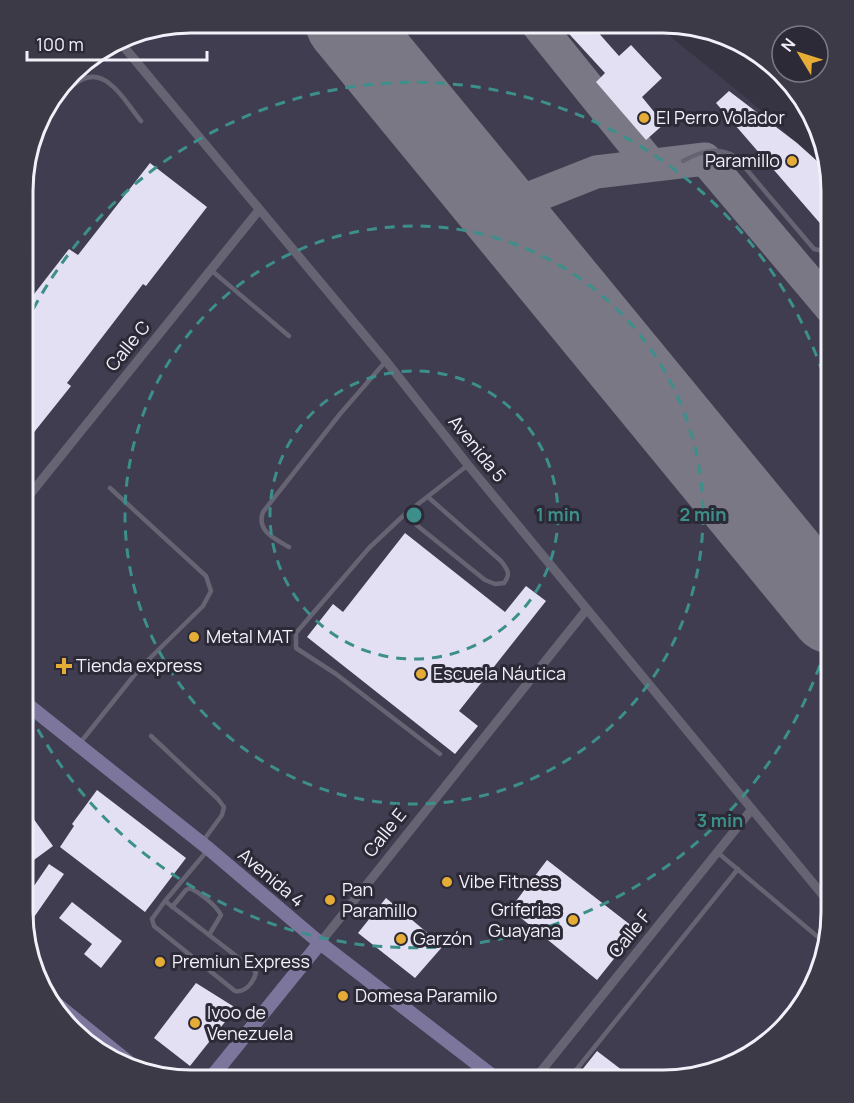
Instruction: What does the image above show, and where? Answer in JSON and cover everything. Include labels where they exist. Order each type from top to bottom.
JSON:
[{"type":"main road","name":"Avenida 4","points":[[33,709],[205,846],[320,943],[485,1070]]},
{"type":"main road","name":"Calle E","points":[[217,1070],[320,943]]},
{"type":"main road","points":[[75,1019],[110,1047]]},
{"type":"street","name":"Avenida 5","points":[[124,48],[386,361],[468,465],[821,893]]},
{"type":"street","name":"Calle C","points":[[33,490],[259,210]]},
{"type":"street","name":"Calle E","points":[[320,943],[587,609]]},
{"type":"street","name":"Calle F","points":[[542,1070],[752,809]]},
{"type":"lane","points":[[79,80],[88,76],[98,76],[111,84],[141,120]]},
{"type":"lane","points":[[683,161],[708,151],[728,152],[736,157],[814,249],[821,251]]},
{"type":"lane","points":[[210,270],[290,336]]},
{"type":"lane","points":[[289,547],[264,531],[260,519],[262,512],[340,414],[386,361]]},
{"type":"lane","points":[[440,754],[336,674],[296,648],[296,633],[369,548],[404,515],[468,465]]},
{"type":"lane","points":[[78,746],[140,668],[202,606],[211,591],[206,576],[110,488]]},
{"type":"lane","points":[[404,515],[485,580],[495,584],[504,584],[509,577],[509,572],[501,561],[428,497]]},
{"type":"lane","points":[[151,736],[224,807],[205,846],[152,919],[153,926],[235,991],[245,990],[256,973],[165,902]]},
{"type":"lane","points":[[717,852],[819,938]]},
{"type":"lane","points":[[576,1070],[738,869]]},
{"type":"lane","points":[[172,907],[186,890],[190,888],[196,891],[220,915],[209,935]]},
{"type":"shaded area","points":[[191,33],[666,33],[750,101],[818,162],[820,170],[821,923],[813,963],[800,991],[775,1024],[742,1049],[704,1065],[674,1070],[180,1070],[140,1062],[103,1043],[79,1024],[54,991],[38,953],[33,912],[33,191],[34,170],[41,140],[60,103],[87,72],[121,49],[150,38]]},
{"type":"building","points":[[568,33],[599,33],[619,56],[631,45],[662,78],[642,97],[664,124],[646,140],[596,82],[605,73]]},
{"type":"building","name":"Paramillo","points":[[729,91],[818,162],[821,224],[716,103]]},
{"type":"building","points":[[150,163],[207,207],[146,286],[143,284],[67,383],[71,386],[33,434],[33,295],[69,249],[78,255]]},
{"type":"building","name":"Escuela Náutica","points":[[405,533],[505,612],[526,586],[546,601],[459,711],[478,726],[455,754],[307,637],[333,604],[343,612]]},
{"type":"building","points":[[97,790],[186,858],[145,912],[60,847],[74,826],[72,824]]},
{"type":"building","points":[[33,818],[53,846],[33,861]]},
{"type":"building","name":"Griferias Guayana","points":[[547,860],[637,930],[597,980],[510,909]]},
{"type":"building","points":[[49,864],[64,874],[33,918],[33,887]]},
{"type":"building","name":"Garzón","points":[[386,898],[443,946],[415,978],[358,933]]},
{"type":"building","points":[[72,902],[122,941],[101,968],[84,954],[92,944],[59,918]]},
{"type":"building","name":"Ivoo de Venezuela","points":[[196,983],[236,1008],[190,1066],[154,1038]]},
{"type":"building","points":[[597,1051],[622,1070],[582,1070]]},
{"type":"taxiway","points":[[544,33],[650,164]]},
{"type":"taxiway","points":[[500,210],[596,172],[705,159],[821,296]]},
{"type":"runway","points":[[354,33],[821,601]]},
{"type":"place","name":"El Perro Volador","points":[[644,118]]},
{"type":"place","name":"Paramillo","points":[[792,161]]},
{"type":"place","name":"Metal MAT","points":[[194,637]]},
{"type":"place","name":"Tienda express","points":[[64,666]]},
{"type":"place","name":"Escuela Náutica","points":[[421,674]]},
{"type":"place","name":"Vibe Fitness","points":[[447,882]]},
{"type":"place","name":"Pan Paramillo","points":[[330,900]]},
{"type":"place","name":"Griferias Guayana","points":[[573,920]]},
{"type":"place","name":"Garzón","points":[[401,939]]},
{"type":"place","name":"Premiun Express","points":[[160,962]]},
{"type":"place","name":"Domesa Paramilo","points":[[343,996]]},
{"type":"place","name":"Ivoo de Venezuela","points":[[195,1023]]}]
